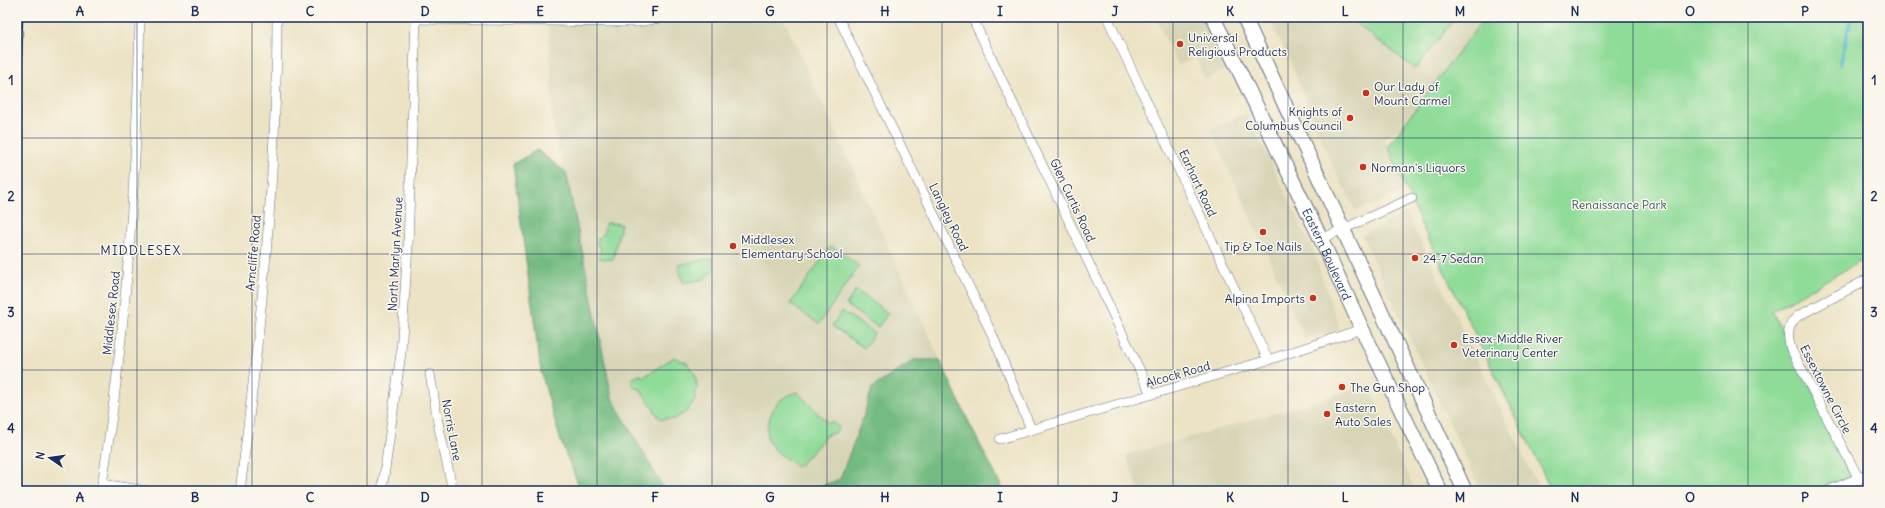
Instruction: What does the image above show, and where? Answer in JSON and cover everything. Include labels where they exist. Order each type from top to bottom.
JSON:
[{"type":"main road","name":"Eastern Boulevard","points":[[1212,17],[1321,239],[1362,329],[1440,491]]},
{"type":"main road","points":[[1244,17],[1465,491]]},
{"type":"street","name":"Middlesex Road","points":[[102,487],[128,263],[139,79],[140,17]]},
{"type":"street","name":"Arncliffe Road","points":[[240,491],[267,236],[276,120],[277,17]]},
{"type":"street","points":[[416,18],[618,22],[652,21],[665,17]]},
{"type":"street","name":"Langley Road","points":[[838,17],[992,334],[1031,430]]},
{"type":"street","name":"Glen Curtis Road","points":[[972,17],[1151,394]]},
{"type":"street","name":"Earhart Road","points":[[1107,17],[1268,360]]},
{"type":"street","name":"North Marlyn Avenue","points":[[382,491],[401,353],[408,244],[416,18]]},
{"type":"street","points":[[1321,239],[1344,230],[1412,198]]},
{"type":"street","name":"Essextowne Circle","points":[[1864,477],[1791,349],[1788,336],[1790,324],[1798,316],[1868,279]]},
{"type":"street","name":"Alcock Road","points":[[1000,439],[1268,360],[1362,329]]},
{"type":"street","name":"Norris Lane","points":[[430,374],[439,428],[453,491]]},
{"type":"street","points":[[1830,491],[1864,477]]},
{"type":"street","points":[[102,487],[147,491]]},
{"type":"shaded area","name":"Middlesex Elementary School","points":[[659,17],[783,17],[973,431],[808,491],[665,491],[612,398],[553,122],[548,20]]},
{"type":"shaded area","points":[[1155,17],[1201,17],[1225,70],[1205,79],[1195,58],[1178,66]]},
{"type":"shaded area","name":"Our Lady of Mount Carmel","points":[[1283,17],[1487,17],[1404,125],[1377,144],[1385,142],[1388,146],[1406,190],[1356,211],[1332,165],[1290,61],[1271,23]]},
{"type":"shaded area","points":[[1247,113],[1312,248],[1340,329],[1305,339],[1211,129]]},
{"type":"shaded area","points":[[1407,213],[1540,491],[1481,491],[1362,235]]},
{"type":"shaded area","points":[[1368,384],[1415,491],[1139,491],[1126,455],[1310,403]]},
{"type":"green space","points":[[1348,17],[1456,17],[1415,69]]},
{"type":"green space","name":"Renaissance Park","points":[[1485,17],[1868,17],[1868,257],[1772,311],[1859,479],[1830,491],[1552,491],[1420,222],[1388,146]]},
{"type":"green space","points":[[537,150],[566,172],[612,398],[665,491],[581,491],[561,442],[541,372],[513,164]]},
{"type":"green space","points":[[605,223],[621,224],[613,260],[599,258],[601,248],[597,245],[598,238],[604,234]]},
{"type":"green space","points":[[831,246],[859,266],[819,324],[790,304]]},
{"type":"green space","points":[[712,258],[714,269],[704,279],[683,283],[678,265]]},
{"type":"green space","points":[[856,290],[888,313],[878,327],[846,305]]},
{"type":"green space","points":[[842,311],[874,333],[864,348],[832,326]]},
{"type":"green space","points":[[674,357],[687,363],[695,374],[697,386],[695,400],[685,413],[674,419],[660,419],[640,389],[635,388],[632,384],[633,378],[640,375],[644,377]]},
{"type":"green space","points":[[914,360],[940,360],[973,431],[1004,491],[808,491],[840,479],[864,415],[872,388]]},
{"type":"green space","points":[[797,392],[828,423],[834,422],[839,428],[835,433],[828,434],[798,467],[782,456],[772,446],[767,437],[768,425],[778,402]]},
{"type":"waterway","points":[[1840,65],[1851,17]]},
{"type":"railway","points":[[17,163],[21,17]]},
{"type":"place","name":"Universal Religious Products","points":[[1180,44]]},
{"type":"place","name":"Our Lady of Mount Carmel","points":[[1366,93]]},
{"type":"place","name":"Knights of Columbus Council","points":[[1350,118]]},
{"type":"place","name":"Norman's Liquors","points":[[1363,167]]},
{"type":"place","name":"Tip & Toe Nails","points":[[1263,232]]},
{"type":"place","name":"Middlesex Elementary School","points":[[733,246]]},
{"type":"place","name":"24-7 Sedan","points":[[1415,258]]},
{"type":"place","name":"Alpina Imports","points":[[1313,298]]},
{"type":"place","name":"Essex-Middle River Veterinary Center","points":[[1454,345]]},
{"type":"place","name":"The Gun Shop","points":[[1342,387]]},
{"type":"place","name":"Eastern Auto Sales","points":[[1327,414]]},
{"type":"district","name":"MIDDLESEX","points":[[141,250]]}]
